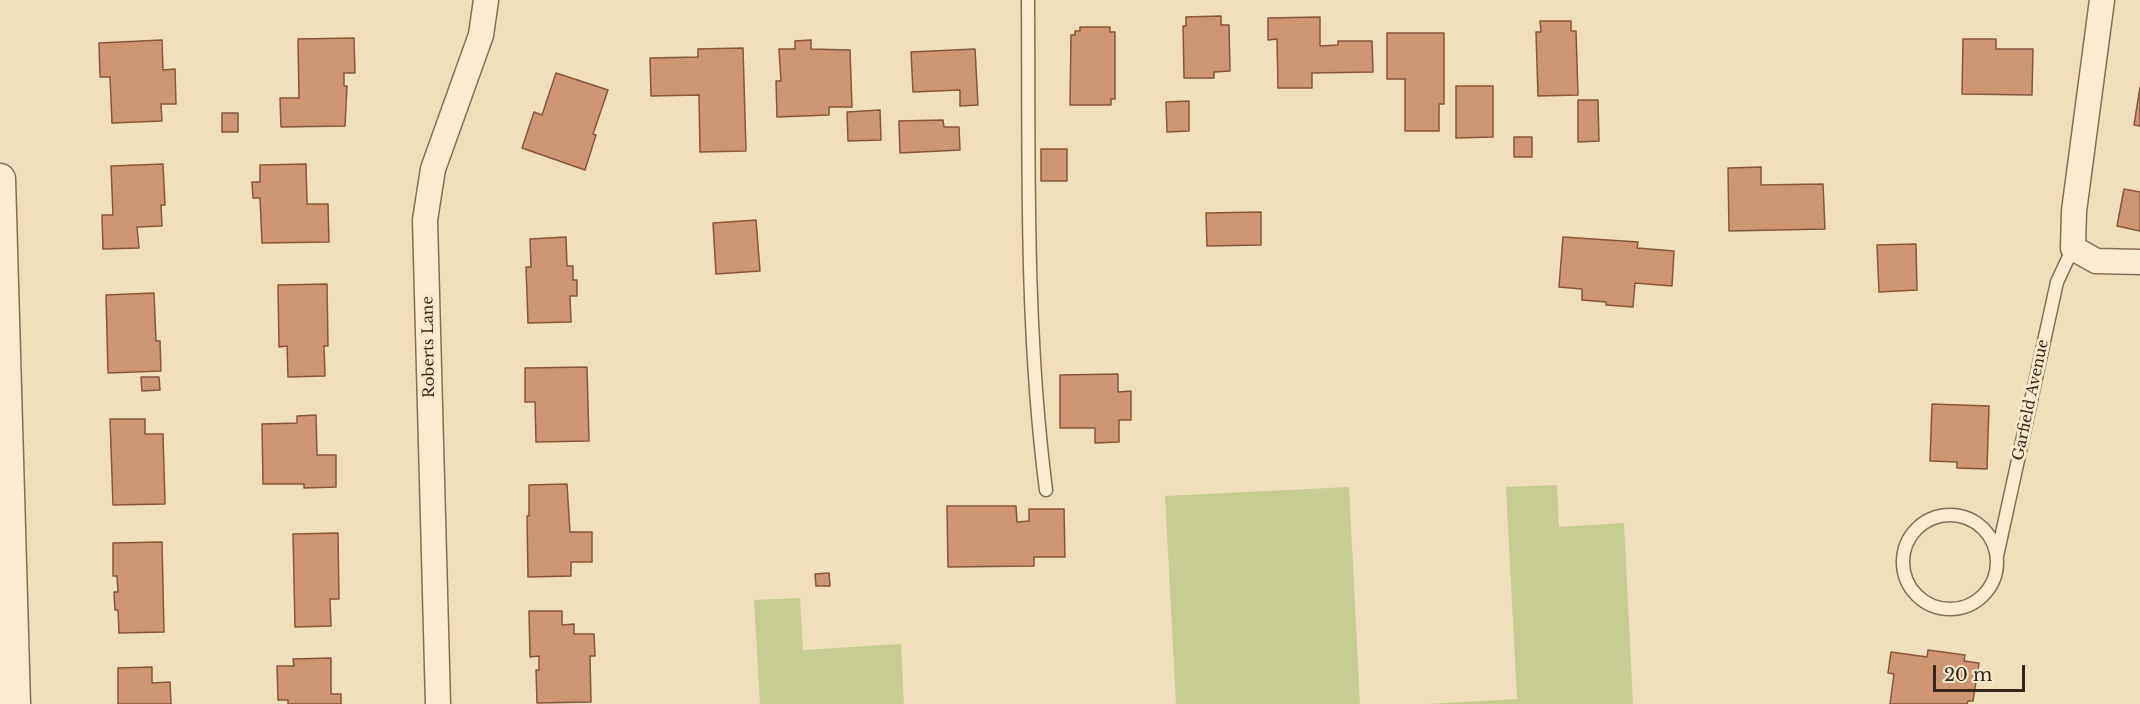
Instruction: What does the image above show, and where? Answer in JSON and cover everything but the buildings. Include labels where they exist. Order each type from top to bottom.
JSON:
[{"type":"street","name":"Roberts Lane","points":[[438,704],[425,220],[434,169],[481,35],[486,0]]},
{"type":"street","name":"Garfield Avenue","points":[[2073,248],[2074,212],[2102,0]]},
{"type":"street","points":[[0,179],[15,704]]},
{"type":"street","points":[[2073,248],[2096,261],[2140,262]]},
{"type":"lane","points":[[1028,0],[1029,248],[1038,432],[1046,490]]},
{"type":"lane","name":"Garfield Avenue","points":[[1997,556],[1993,541],[1984,529],[1971,520],[1957,515],[1941,516],[1927,521],[1915,531],[1907,543],[1903,558],[1905,574],[1911,588],[1922,599],[1936,606],[1952,609],[1967,606],[1991,586],[2057,282],[2073,248]]},
{"type":"green space","points":[[1557,485],[1559,527],[1624,523],[1633,704],[1428,704],[1517,699],[1506,487]]},
{"type":"green space","points":[[1349,487],[1360,704],[1176,704],[1165,496]]},
{"type":"green space","points":[[800,598],[803,650],[901,644],[904,704],[760,704],[754,600]]}]
